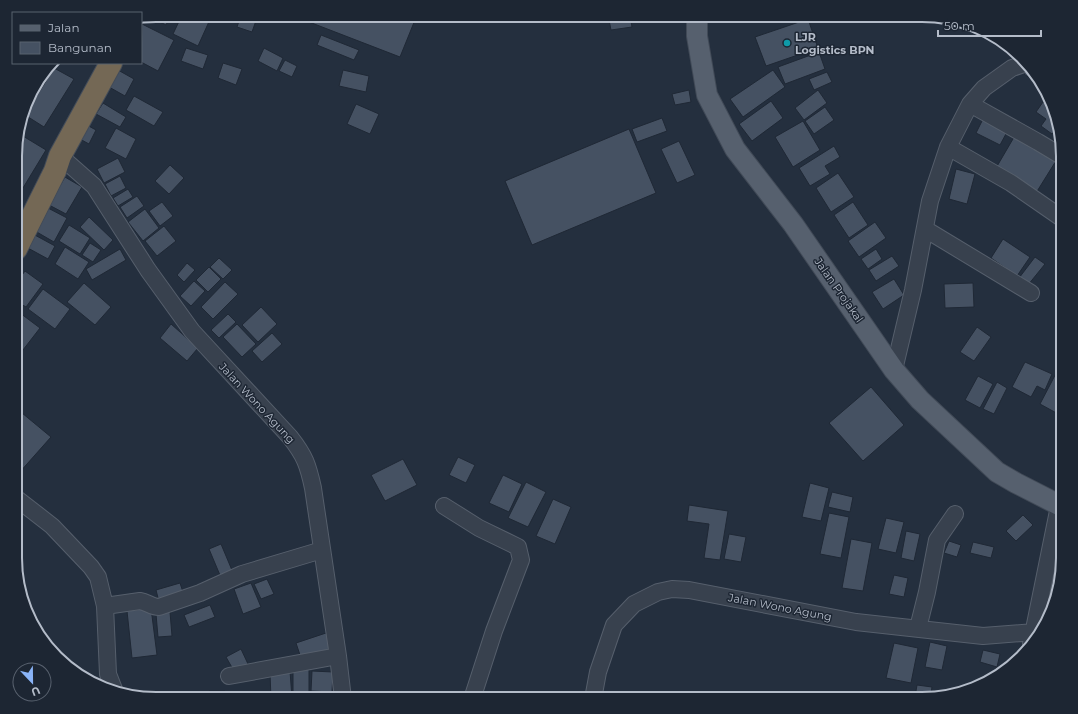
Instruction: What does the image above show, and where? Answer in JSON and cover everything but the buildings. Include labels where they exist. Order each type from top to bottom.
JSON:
[{"type":"highway","points":[[22,237],[55,171],[60,156],[110,64]]},
{"type":"main road","name":"Jalan Projakal","points":[[697,22],[697,36],[707,95],[735,149],[793,224],[894,370],[920,400],[997,472],[1056,504]]},
{"type":"street","points":[[894,370],[914,290],[930,201],[948,147],[970,104],[984,88],[1012,68],[1020,65]]},
{"type":"street","points":[[970,104],[1056,153]]},
{"type":"street","points":[[948,147],[1011,183],[1056,214]]},
{"type":"street","name":"Jalan Wono Agung","points":[[60,156],[94,186],[148,270],[192,331],[290,437],[302,452],[309,467],[313,488],[342,692]]},
{"type":"street","points":[[925,229],[1031,293]]},
{"type":"street","points":[[22,503],[52,526],[91,567],[98,577],[105,606],[108,674],[112,685]]},
{"type":"street","points":[[444,506],[479,528],[518,547],[522,560],[494,631],[474,692]]},
{"type":"street","points":[[918,628],[937,540],[955,514]]},
{"type":"street","points":[[1035,629],[1056,530]]},
{"type":"street","points":[[105,606],[140,601],[159,608],[200,593],[242,574],[322,550]]},
{"type":"street","name":"Jalan Wono Agung","points":[[595,692],[598,672],[614,625],[634,604],[658,592],[672,589],[689,590],[856,622],[983,636],[1029,638]]},
{"type":"street","points":[[229,676],[338,656]]},
{"type":"place","name":"LJR Logistics BPN","points":[[787,43]]}]
